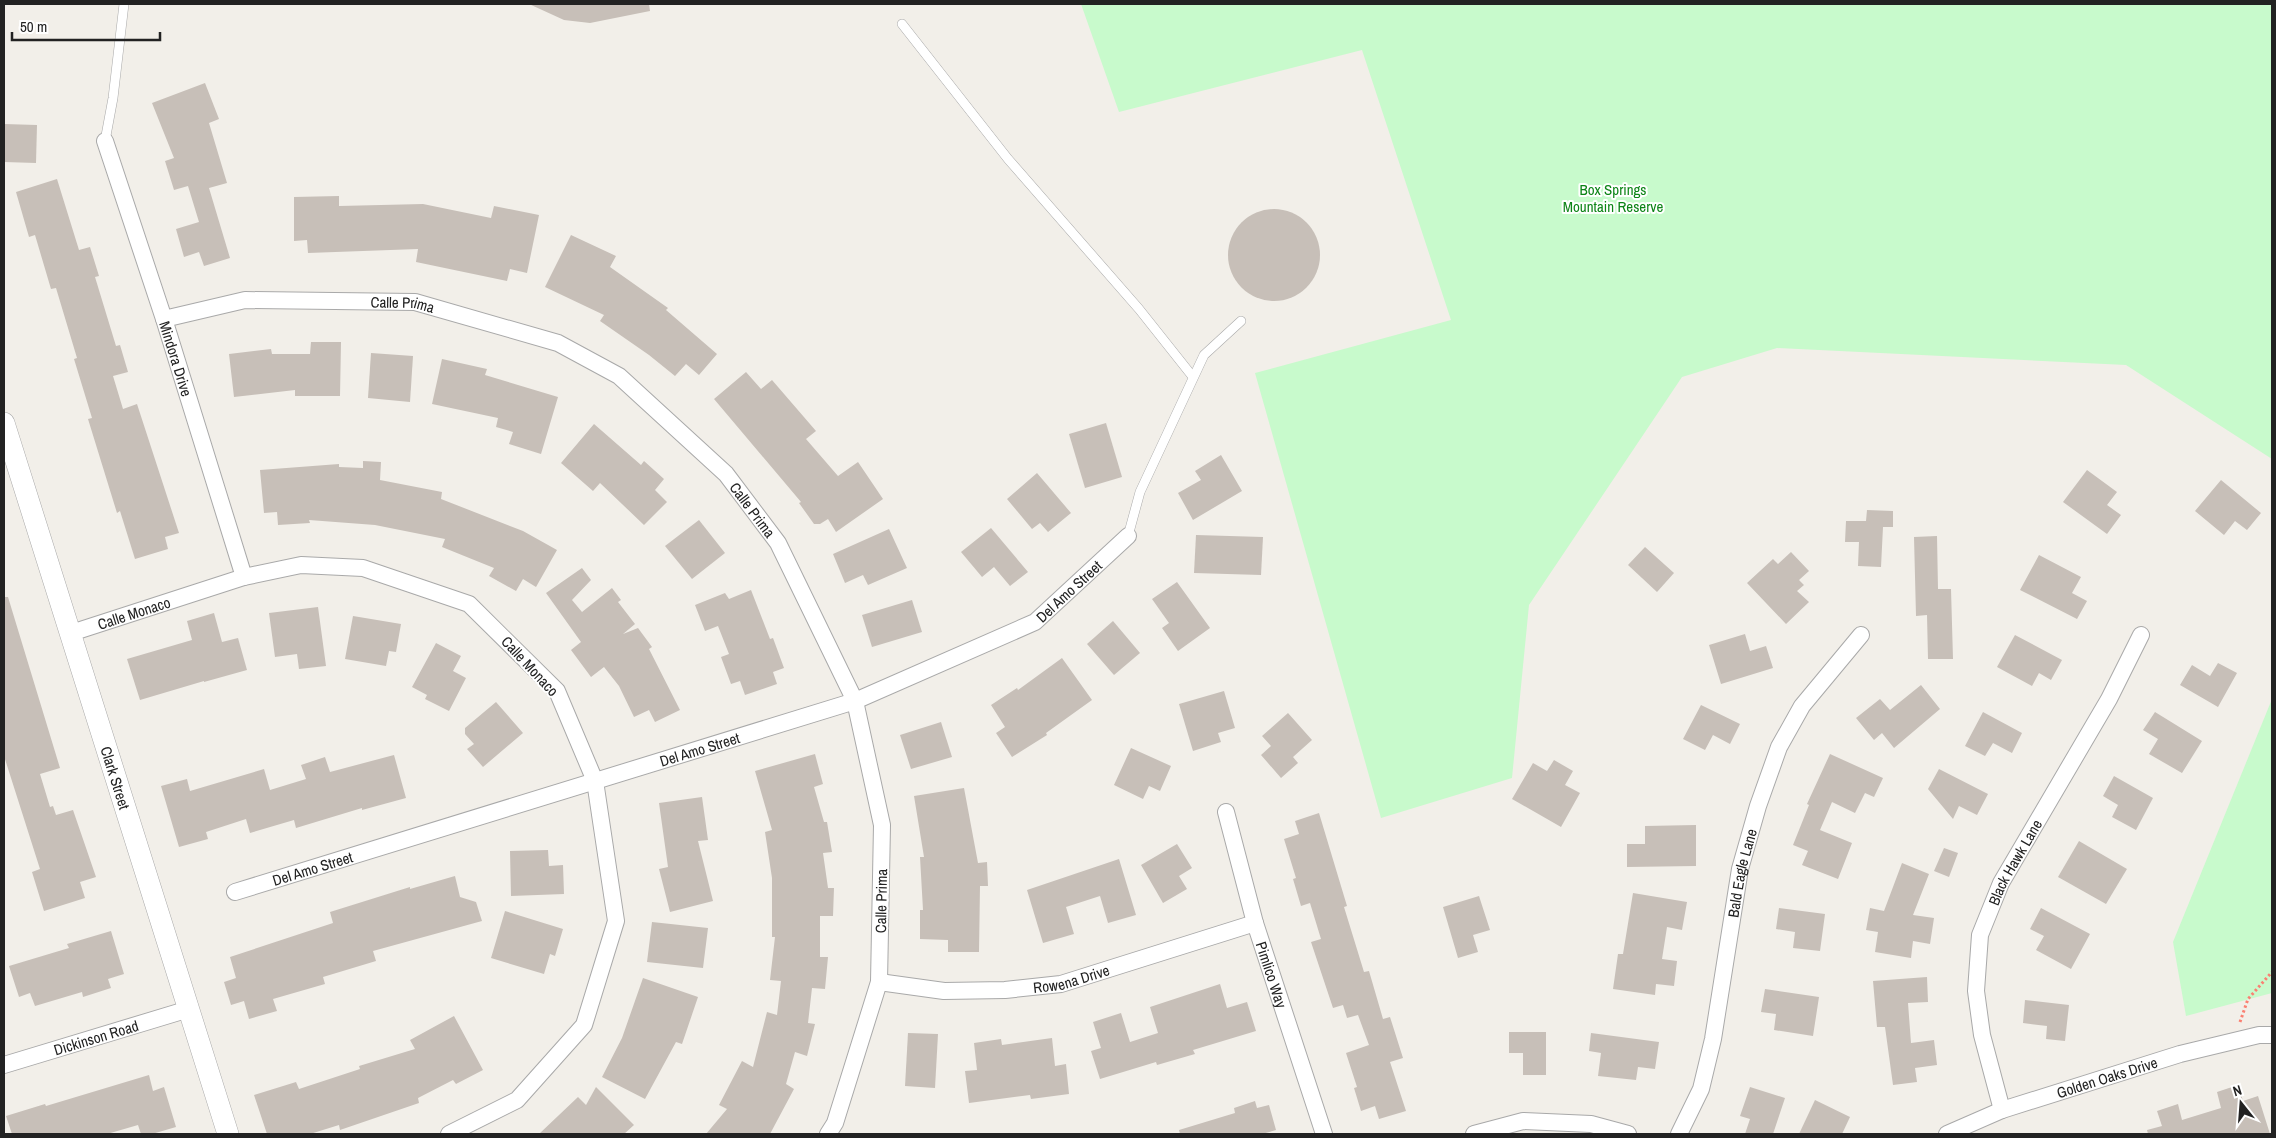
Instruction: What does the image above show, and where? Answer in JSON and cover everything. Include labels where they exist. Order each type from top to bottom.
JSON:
[{"type":"street","name":"Mindora Drive","points":[[105,142],[164,319],[244,577]]},
{"type":"street","name":"Calle Prima","points":[[164,319],[245,300],[415,302],[558,343],[619,376],[726,474],[778,543],[855,701],[882,825],[879,982],[835,1123],[828,1134]]},
{"type":"street","name":"Clark Street","points":[[4,423],[228,1134]]},
{"type":"street","name":"Del Amo Street","points":[[235,892],[855,701],[1035,622],[1128,536]]},
{"type":"street","name":"Calle Monaco","points":[[71,633],[244,577],[301,564],[364,568],[469,604],[556,691],[595,781],[616,921],[584,1025],[517,1100],[449,1134]]},
{"type":"street","name":"Bald Eagle Lane","points":[[1679,1134],[1701,1089],[1713,1040],[1740,869],[1758,806],[1779,748],[1802,706],[1861,635]]},
{"type":"street","name":"Black Hawk Lane","points":[[2002,1110],[1982,1035],[1976,991],[1980,935],[2001,883],[2109,698],[2142,635]]},
{"type":"street","name":"Pimlico Way","points":[[1226,812],[1255,923],[1324,1134]]},
{"type":"street","name":"Rowena Drive","points":[[879,982],[944,991],[1005,990],[1061,984],[1255,923]]},
{"type":"street","name":"Dickinson Road","points":[[4,1065],[189,1009]]},
{"type":"street","name":"Golden Oaks Drive","points":[[1947,1134],[2002,1110],[2180,1054],[2259,1035],[2272,1035]]},
{"type":"street","points":[[1474,1134],[1523,1121],[1591,1124],[1628,1134]]},
{"type":"lane","points":[[105,142],[114,98],[124,4]]},
{"type":"lane","points":[[902,24],[1008,159],[1139,309],[1193,377]]},
{"type":"lane","points":[[1128,536],[1140,492],[1204,355],[1241,321]]},
{"type":"path","points":[[2233,1042],[2248,999],[2272,972]]},
{"type":"green space","name":"Box Springs Mountain Reserve","points":[[1081,4],[2272,4],[2272,459],[2126,365],[1777,348],[1682,377],[1529,605],[1512,778],[1381,818],[1255,373],[1451,320],[1362,50],[1119,112]]},
{"type":"green space","points":[[2272,699],[2272,993],[2186,1016],[2173,942]]},
{"type":"building","points":[[529,4],[649,4],[650,11],[590,23],[564,20]]},
{"type":"building","points":[[205,83],[219,119],[209,123],[227,183],[209,188],[230,258],[204,266],[199,252],[184,257],[176,229],[199,222],[188,186],[174,190],[165,161],[174,158],[152,103]]},
{"type":"building","points":[[4,124],[37,125],[36,163],[4,162]]},
{"type":"building","points":[[57,179],[79,250],[90,247],[99,276],[95,277],[116,346],[120,345],[128,372],[113,376],[123,409],[137,404],[179,533],[165,537],[168,549],[135,559],[120,511],[117,513],[88,419],[92,418],[74,359],[77,358],[56,288],[51,289],[35,235],[29,237],[16,192]]},
{"type":"building","points":[[339,196],[339,206],[423,204],[491,218],[494,206],[539,215],[527,273],[510,269],[507,281],[416,262],[418,249],[308,253],[307,240],[294,241],[294,197]]},
{"type":"building","points":[[1274,209],[1292,212],[1307,222],[1317,237],[1320,255],[1317,273],[1307,288],[1292,298],[1274,301],[1256,298],[1241,288],[1231,273],[1228,255],[1231,237],[1241,222],[1256,212]]},
{"type":"building","points":[[571,235],[616,256],[610,267],[668,308],[666,310],[717,354],[699,375],[686,364],[675,376],[649,355],[600,321],[604,315],[545,287]]},
{"type":"building","points":[[311,342],[341,342],[340,396],[295,396],[295,390],[234,397],[229,354],[271,349],[272,354],[310,354]]},
{"type":"building","points":[[371,353],[413,356],[410,402],[368,398]]},
{"type":"building","points":[[442,359],[487,369],[485,375],[558,397],[541,454],[509,444],[513,432],[496,427],[498,418],[432,404]]},
{"type":"building","points":[[746,372],[761,389],[772,380],[816,431],[806,439],[838,476],[858,462],[883,499],[836,532],[828,519],[820,524],[814,524],[799,503],[801,502],[714,399]]},
{"type":"building","points":[[1106,423],[1122,477],[1085,488],[1069,434]]},
{"type":"building","points":[[594,424],[641,465],[644,461],[664,479],[655,490],[667,502],[644,525],[600,483],[593,491],[561,463]]},
{"type":"building","points":[[1221,455],[1242,491],[1193,520],[1178,493],[1201,480],[1195,471]]},
{"type":"building","points":[[363,461],[381,462],[380,480],[442,492],[441,499],[523,531],[557,550],[536,587],[523,579],[516,591],[489,576],[494,568],[442,547],[445,539],[375,525],[309,520],[310,523],[278,525],[277,512],[264,513],[260,470],[339,464],[339,467],[363,468]]},
{"type":"building","points":[[2087,470],[2117,492],[2107,505],[2121,515],[2107,534],[2063,502]]},
{"type":"building","points":[[1037,473],[1071,513],[1048,532],[1040,523],[1032,529],[1007,499]]},
{"type":"building","points":[[2221,480],[2261,513],[2247,530],[2235,521],[2224,535],[2195,511]]},
{"type":"building","points":[[1867,510],[1893,511],[1893,527],[1883,527],[1881,567],[1858,566],[1859,542],[1845,542],[1846,521],[1866,521]]},
{"type":"building","points":[[699,520],[725,553],[692,579],[665,546]]},
{"type":"building","points":[[991,528],[1028,572],[1010,586],[994,567],[982,577],[961,552]]},
{"type":"building","points":[[889,529],[907,568],[868,585],[863,575],[845,583],[833,554]]},
{"type":"building","points":[[1196,535],[1263,537],[1261,575],[1194,573]]},
{"type":"building","points":[[1937,536],[1938,589],[1951,589],[1953,659],[1928,659],[1927,615],[1916,616],[1914,537]]},
{"type":"building","points":[[1645,547],[1674,573],[1657,592],[1628,565]]},
{"type":"building","points":[[1791,552],[1809,571],[1799,580],[1804,585],[1797,591],[1809,602],[1786,624],[1747,583],[1773,559],[1778,564]]},
{"type":"building","points":[[2039,555],[2081,577],[2072,593],[2087,601],[2077,619],[2020,590]]},
{"type":"building","points":[[582,568],[591,580],[572,600],[582,612],[612,588],[621,600],[618,602],[635,624],[623,634],[638,628],[652,647],[649,649],[680,710],[655,722],[649,710],[634,717],[619,686],[604,667],[591,677],[571,650],[581,642],[546,593]]},
{"type":"building","points":[[1177,582],[1210,628],[1178,651],[1162,628],[1169,623],[1152,599]]},
{"type":"building","points":[[751,590],[770,639],[773,638],[784,668],[773,672],[777,684],[745,695],[740,681],[731,684],[721,657],[729,654],[718,626],[705,631],[695,605],[725,593],[729,599]]},
{"type":"building","points":[[4,597],[8,597],[60,768],[40,774],[50,807],[53,806],[56,815],[73,810],[96,877],[80,882],[85,898],[44,911],[32,872],[40,869],[4,756]]},
{"type":"building","points":[[912,600],[922,632],[872,647],[862,615]]},
{"type":"building","points":[[318,607],[326,666],[299,669],[297,654],[275,657],[269,613]]},
{"type":"building","points":[[214,613],[222,642],[238,638],[247,670],[140,700],[127,659],[192,640],[187,621]]},
{"type":"building","points":[[353,616],[401,624],[396,652],[389,651],[386,666],[345,659]]},
{"type":"building","points":[[1113,621],[1140,653],[1114,675],[1087,644]]},
{"type":"building","points":[[1745,634],[1750,651],[1766,646],[1773,668],[1721,684],[1709,645]]},
{"type":"building","points":[[2015,635],[2062,660],[2051,680],[2039,673],[2032,686],[1997,667]]},
{"type":"building","points":[[436,643],[461,656],[453,671],[466,678],[449,711],[425,699],[427,695],[412,687]]},
{"type":"building","points":[[1062,658],[1092,700],[1046,733],[1047,735],[1012,757],[996,733],[1005,727],[991,705],[1017,688],[1018,690]]},
{"type":"building","points":[[2218,663],[2237,673],[2218,707],[2180,685],[2192,665],[2210,676]]},
{"type":"building","points":[[1921,685],[1940,709],[1894,748],[1882,733],[1874,740],[1856,718],[1880,699],[1890,710]]},
{"type":"building","points":[[1224,691],[1235,728],[1218,733],[1221,742],[1193,751],[1179,704]]},
{"type":"building","points":[[496,702],[523,733],[483,767],[467,749],[474,744],[465,734],[465,728]]},
{"type":"building","points":[[1701,705],[1740,724],[1730,744],[1713,735],[1705,750],[1683,739]]},
{"type":"building","points":[[1983,712],[2022,733],[2012,753],[1993,743],[1985,756],[1965,746]]},
{"type":"building","points":[[2155,712],[2202,741],[2182,773],[2149,754],[2158,739],[2143,730]]},
{"type":"building","points":[[1288,713],[1312,740],[1293,757],[1298,763],[1281,778],[1261,755],[1271,746],[1262,736]]},
{"type":"building","points":[[941,722],[952,757],[911,769],[900,735]]},
{"type":"building","points":[[1131,748],[1171,766],[1160,791],[1149,786],[1143,799],[1114,785]]},
{"type":"building","points":[[815,754],[823,784],[814,787],[824,822],[827,822],[832,852],[823,853],[828,888],[834,888],[833,916],[820,916],[820,957],[828,957],[825,989],[812,988],[808,1023],[815,1024],[807,1056],[795,1052],[786,1084],[794,1089],[770,1134],[706,1134],[727,1109],[719,1105],[742,1061],[753,1067],[767,1012],[777,1015],[781,981],[770,980],[775,937],[772,937],[772,878],[765,832],[772,830],[755,771]]},
{"type":"building","points":[[1830,754],[1883,778],[1874,797],[1865,793],[1855,813],[1832,802],[1820,830],[1852,843],[1838,879],[1802,865],[1808,851],[1793,845],[1809,805],[1807,804]]},
{"type":"building","points":[[394,755],[406,798],[362,810],[362,808],[296,828],[294,820],[250,833],[246,819],[206,832],[208,839],[179,847],[161,786],[187,779],[190,791],[264,769],[270,790],[306,779],[301,765],[325,757],[330,772]]},
{"type":"building","points":[[1554,760],[1573,771],[1565,785],[1580,793],[1561,827],[1512,799],[1533,763],[1547,771]]},
{"type":"building","points":[[1939,769],[1988,794],[1977,815],[1959,806],[1953,819],[1928,789]]},
{"type":"building","points":[[2114,776],[2153,798],[2136,830],[2112,817],[2118,805],[2103,796]]},
{"type":"building","points":[[964,788],[978,863],[987,862],[988,886],[980,886],[979,952],[948,952],[948,940],[920,939],[920,910],[923,910],[920,857],[924,857],[914,796]]},
{"type":"building","points":[[702,797],[708,840],[698,841],[713,901],[670,912],[659,869],[668,867],[659,803]]},
{"type":"building","points":[[1319,813],[1347,906],[1344,907],[1364,972],[1369,971],[1383,1019],[1390,1017],[1403,1058],[1390,1062],[1406,1111],[1379,1119],[1375,1106],[1361,1111],[1354,1088],[1357,1087],[1346,1053],[1369,1045],[1358,1015],[1347,1018],[1343,1005],[1333,1008],[1311,942],[1321,939],[1310,903],[1301,906],[1293,879],[1296,878],[1284,839],[1299,834],[1295,821]]},
{"type":"building","points":[[1696,825],[1696,866],[1627,867],[1627,844],[1645,844],[1645,826]]},
{"type":"building","points":[[2079,841],[2127,869],[2106,904],[2058,877]]},
{"type":"building","points":[[1177,844],[1192,868],[1179,876],[1187,889],[1163,903],[1141,865]]},
{"type":"building","points":[[1944,848],[1958,853],[1949,877],[1934,871]]},
{"type":"building","points":[[548,850],[549,866],[563,865],[564,894],[511,896],[510,851]]},
{"type":"building","points":[[1119,859],[1136,915],[1108,923],[1100,896],[1066,907],[1074,934],[1043,943],[1027,890]]},
{"type":"building","points":[[1902,863],[1929,874],[1913,915],[1934,918],[1930,944],[1913,941],[1911,958],[1875,952],[1878,932],[1866,930],[1870,908],[1884,911]]},
{"type":"building","points":[[455,876],[460,897],[476,902],[482,921],[373,951],[376,961],[323,977],[325,984],[273,999],[277,1011],[249,1019],[244,1001],[231,1005],[224,982],[236,978],[230,957],[333,923],[330,912],[410,887],[410,889]]},
{"type":"building","points":[[1633,893],[1687,902],[1682,930],[1667,927],[1662,959],[1677,961],[1674,986],[1656,984],[1655,995],[1613,989],[1618,954],[1623,954]]},
{"type":"building","points":[[1479,896],[1490,930],[1473,935],[1478,952],[1458,958],[1443,907]]},
{"type":"building","points":[[1779,908],[1825,914],[1820,951],[1793,948],[1795,932],[1776,929]]},
{"type":"building","points":[[2041,908],[2090,934],[2071,969],[2036,950],[2044,936],[2030,929]]},
{"type":"building","points":[[505,911],[563,929],[555,956],[550,954],[544,974],[491,958]]},
{"type":"building","points":[[652,922],[708,928],[703,968],[647,962]]},
{"type":"building","points":[[111,931],[124,974],[108,979],[111,988],[83,997],[82,992],[35,1006],[30,993],[19,997],[9,966],[69,948],[67,944]]},
{"type":"building","points":[[1927,977],[1928,1002],[1908,1003],[1911,1043],[1934,1040],[1937,1065],[1915,1068],[1917,1082],[1893,1085],[1885,1027],[1877,1027],[1873,981]]},
{"type":"building","points":[[643,978],[698,997],[682,1044],[676,1042],[645,1099],[602,1077],[622,1038]]},
{"type":"building","points":[[1220,984],[1227,1008],[1247,1002],[1256,1031],[1193,1050],[1195,1054],[1157,1065],[1156,1062],[1100,1079],[1091,1051],[1101,1048],[1093,1022],[1121,1013],[1130,1042],[1158,1033],[1150,1007]]},
{"type":"building","points":[[1765,989],[1819,997],[1813,1036],[1774,1030],[1776,1014],[1761,1012]]},
{"type":"building","points":[[2025,1000],[2069,1005],[2065,1041],[2046,1039],[2047,1026],[2023,1023]]},
{"type":"building","points":[[454,1016],[483,1070],[456,1084],[453,1080],[418,1098],[419,1103],[340,1130],[339,1125],[310,1134],[267,1134],[254,1095],[296,1082],[299,1089],[360,1069],[359,1066],[415,1049],[410,1040]]},
{"type":"building","points":[[1509,1032],[1546,1032],[1546,1075],[1523,1075],[1523,1053],[1509,1053]]},
{"type":"building","points":[[908,1033],[938,1034],[935,1088],[905,1086]]},
{"type":"building","points":[[1591,1033],[1659,1042],[1655,1069],[1638,1067],[1636,1080],[1598,1076],[1601,1053],[1589,1051]]},
{"type":"building","points":[[1052,1038],[1055,1066],[1066,1064],[1069,1094],[1031,1099],[1030,1095],[969,1103],[965,1071],[977,1070],[974,1043],[1001,1039],[1002,1045]]},
{"type":"building","points":[[149,1075],[153,1091],[164,1087],[176,1127],[152,1134],[141,1134],[138,1125],[107,1134],[12,1134],[6,1116]]},
{"type":"building","points":[[2238,1085],[2243,1101],[2258,1096],[2270,1134],[2148,1134],[2147,1130],[2162,1126],[2157,1111],[2178,1104],[2182,1120],[2221,1108],[2217,1092]]},
{"type":"building","points":[[596,1087],[634,1125],[624,1134],[539,1134],[578,1097],[586,1105]]},
{"type":"building","points":[[1750,1087],[1785,1098],[1773,1134],[1745,1134],[1750,1119],[1740,1116]]},
{"type":"building","points":[[1815,1100],[1850,1117],[1842,1134],[1799,1134]]},
{"type":"building","points":[[1255,1101],[1257,1108],[1269,1105],[1276,1130],[1262,1134],[1180,1134],[1179,1130],[1235,1113],[1234,1108]]}]
